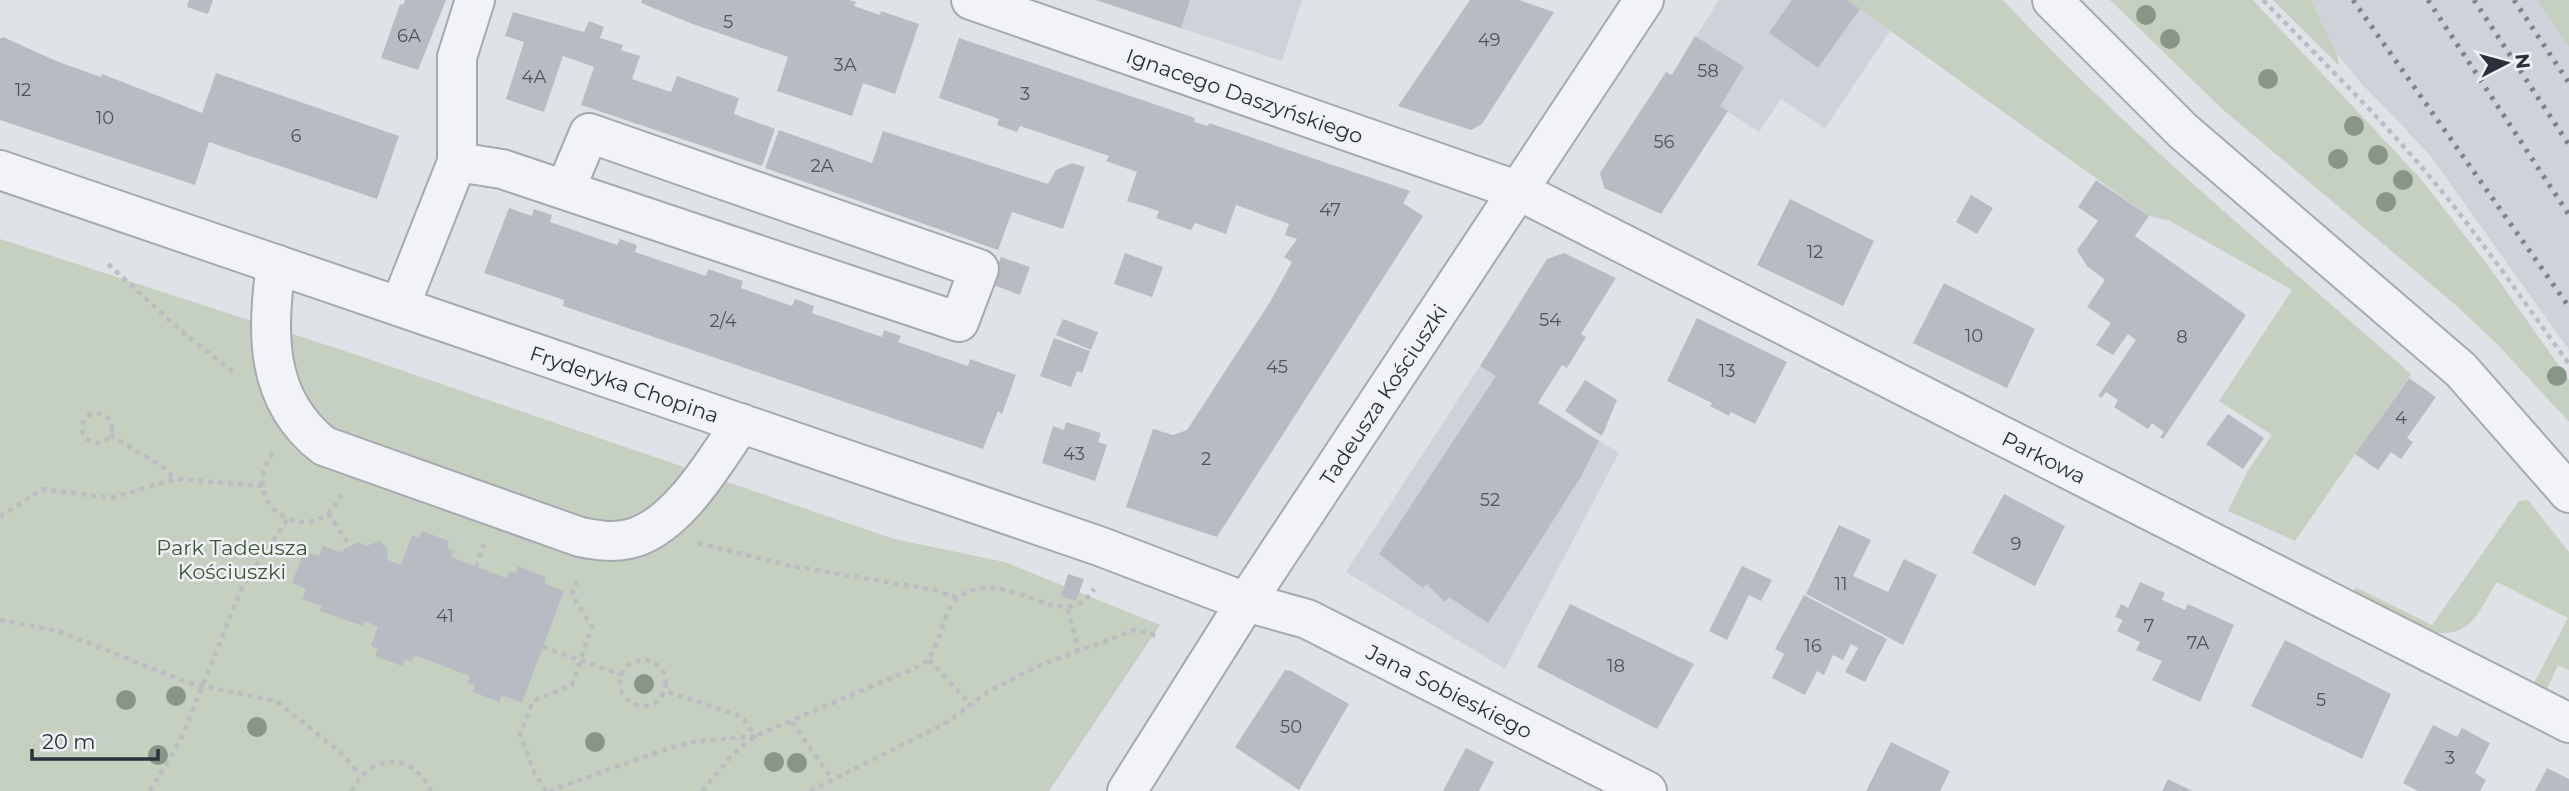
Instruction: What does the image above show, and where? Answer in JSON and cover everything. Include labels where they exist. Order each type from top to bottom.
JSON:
[{"type":"street","points":[[400,306],[457,162],[457,57],[475,0]]},
{"type":"street","name":"Ignacego Daszyńskiego","points":[[971,0],[1519,191]]},
{"type":"street","name":"Tadeusza Kościuszki","points":[[1127,791],[1246,601],[1644,0]]},
{"type":"street","points":[[2052,0],[2183,131],[2461,370],[2569,493]]},
{"type":"street","points":[[457,162],[502,169],[959,322],[979,270],[589,133],[565,190]]},
{"type":"street","name":"Fryderyka Chopina","points":[[0,170],[1098,546],[1246,601]]},
{"type":"street","name":"Parkowa","points":[[1519,191],[2569,723]]},
{"type":"street","points":[[276,264],[273,299],[276,378],[284,399],[302,426],[324,446],[580,537],[617,541],[631,539],[655,527],[694,491],[741,423]]},
{"type":"street","name":"Jana Sobieskiego","points":[[1246,601],[1307,619],[1647,791]]},
{"type":"path","points":[[2263,0],[2359,97],[2419,164],[2466,222],[2569,364]]},
{"type":"path","points":[[108,264],[225,370],[248,377],[276,378]]},
{"type":"path","points":[[100,414],[109,420],[110,435],[103,442],[93,443],[84,437],[83,422],[90,415],[100,414]]},
{"type":"path","points":[[302,426],[279,446],[265,464],[262,486],[266,500],[275,512],[287,520],[309,521],[328,513],[337,503],[354,456]]},
{"type":"path","points":[[110,435],[163,467],[175,480]]},
{"type":"path","points":[[0,517],[42,489],[111,498],[138,493],[175,480],[262,486]]},
{"type":"path","points":[[328,513],[350,546]]},
{"type":"path","points":[[150,791],[181,739],[243,585],[287,520]]},
{"type":"path","points":[[655,527],[730,552],[791,566],[935,590],[957,598]]},
{"type":"path","points":[[580,537],[586,553],[572,595],[592,627],[572,685],[533,701],[520,727],[520,734],[535,774],[548,791],[670,748],[693,742],[755,736],[929,660],[957,598],[977,589],[1003,588],[1068,609],[1083,603],[1099,582]]},
{"type":"path","points":[[476,566],[482,548]]},
{"type":"path","points":[[1068,609],[1078,649]]},
{"type":"path","points":[[0,620],[58,631],[201,686],[276,701],[339,751],[360,774]]},
{"type":"path","points":[[810,791],[944,724],[1005,681],[1078,649],[1135,630],[1158,636]]},
{"type":"path","points":[[543,647],[622,675]]},
{"type":"path","points":[[929,660],[970,704]]},
{"type":"path","points":[[648,661],[655,664],[665,675],[665,691],[649,705],[635,705],[624,695],[622,675],[632,663],[648,661]]},
{"type":"path","points":[[665,691],[735,714],[744,719],[755,736]]},
{"type":"path","points":[[792,722],[832,779]]},
{"type":"path","points":[[702,791],[733,754],[755,736]]},
{"type":"path","points":[[351,791],[360,774],[380,763],[405,765],[426,780],[431,791]]},
{"type":"shaded area","points":[[1095,0],[1302,0],[1282,61]]},
{"type":"shaded area","points":[[1719,0],[1847,0],[1890,31],[1825,128],[1781,99],[1759,132],[1672,75]]},
{"type":"shaded area","points":[[2311,0],[2569,0],[2569,350],[2430,155],[2337,54]]},
{"type":"shaded area","points":[[1480,366],[1619,453],[1505,669],[1346,572]]},
{"type":"green space","points":[[1847,0],[2003,0],[2151,146],[2411,374],[2295,541],[2228,511],[2247,472],[2272,435],[2219,401],[2292,290],[2170,221],[2149,216]]},
{"type":"green space","points":[[2110,0],[2253,0],[2421,179],[2490,268],[2569,380],[2569,422],[2499,346],[2458,307],[2221,108]]},
{"type":"green space","points":[[2273,0],[2311,0],[2337,54],[2339,66]]},
{"type":"green space","points":[[2538,0],[2569,0],[2569,47]]},
{"type":"green space","name":"Park Tadeusza Kościuszki","points":[[0,239],[357,355],[894,539],[1005,562],[1160,625],[1049,791],[0,791]]},
{"type":"green space","points":[[2528,500],[2569,552],[2569,670],[2558,665],[2547,689],[2538,690],[2535,681],[2568,618],[2497,582],[2470,623],[2457,631],[2443,633],[2412,627],[2355,597],[2355,587],[2432,625],[2519,501]]},
{"type":"building","points":[[189,0],[213,0],[208,14],[187,7]]},
{"type":"building","points":[[405,0],[446,0],[418,70],[381,58],[400,4],[403,5]]},
{"type":"building","points":[[642,0],[849,0],[856,2],[854,6],[880,15],[881,11],[919,24],[895,94],[863,83],[852,116],[777,91],[788,57],[690,23],[641,3]]},
{"type":"building","points":[[1096,0],[1190,0],[1181,28]]},
{"type":"building","points":[[1470,0],[1519,0],[1554,12],[1482,124],[1471,130],[1398,106]]},
{"type":"building","points":[[1792,0],[1847,0],[1860,9],[1818,68],[1769,33]]},
{"type":"building","points":[[513,12],[584,32],[589,21],[604,27],[600,38],[623,45],[621,50],[640,56],[632,79],[671,92],[677,76],[739,98],[734,114],[775,129],[762,166],[581,105],[594,67],[563,56],[544,112],[506,99],[524,42],[505,36]]},
{"type":"building","points":[[1695,36],[1744,67],[1720,106],[1728,111],[1661,214],[1604,188],[1600,173],[1666,72],[1672,75]]},
{"type":"building","points":[[3,37],[56,61],[101,77],[102,74],[202,113],[216,73],[399,136],[377,199],[209,142],[195,185],[0,120],[0,39]]},
{"type":"building","points":[[959,38],[1195,118],[1194,122],[1208,126],[1209,123],[1410,191],[1403,203],[1423,216],[1217,537],[1126,507],[1153,429],[1173,435],[1187,430],[1270,302],[1292,262],[1284,257],[1297,239],[1285,235],[1289,224],[1236,205],[1226,234],[1195,223],[1191,230],[1156,218],[1159,211],[1127,201],[1137,172],[1106,161],[1109,156],[1020,126],[1017,132],[997,125],[999,119],[939,98]]},
{"type":"building","points":[[779,130],[872,163],[883,131],[1048,184],[1056,170],[1072,163],[1085,167],[1063,229],[1012,212],[998,250],[765,168]]},
{"type":"building","points":[[2096,180],[2149,216],[2135,236],[2246,315],[2163,439],[2160,437],[2164,432],[2152,423],[2148,429],[2114,407],[2118,400],[2106,392],[2101,398],[2098,396],[2136,340],[2128,334],[2113,355],[2096,345],[2111,323],[2087,307],[2105,280],[2087,266],[2077,250],[2098,221],[2078,207]]},
{"type":"building","points":[[1971,195],[1993,208],[1977,234],[1956,222]]},
{"type":"building","points":[[1790,199],[1874,241],[1843,306],[1757,265]]},
{"type":"building","points":[[509,208],[532,216],[534,209],[552,215],[550,222],[617,245],[620,239],[637,245],[635,252],[706,276],[708,269],[743,281],[741,288],[792,306],[795,299],[814,306],[812,313],[882,337],[884,330],[901,336],[898,342],[968,366],[970,359],[1016,375],[1002,414],[998,411],[983,449],[563,306],[564,300],[484,273]]},
{"type":"building","points":[[1125,253],[1163,267],[1152,297],[1114,284]]},
{"type":"building","points":[[1564,253],[1616,278],[1581,334],[1586,337],[1567,368],[1562,365],[1538,403],[1599,441],[1582,475],[1488,623],[1449,597],[1445,602],[1427,584],[1423,588],[1379,554],[1496,376],[1480,366],[1547,259]]},
{"type":"building","points":[[1001,257],[1030,267],[1020,295],[991,284]]},
{"type":"building","points":[[1944,283],[2035,329],[2007,388],[1913,343]]},
{"type":"building","points":[[1697,318],[1787,362],[1755,424],[1731,412],[1729,416],[1710,406],[1712,403],[1667,381]]},
{"type":"building","points":[[1063,319],[1098,332],[1091,350],[1056,335]]},
{"type":"building","points":[[1054,338],[1090,351],[1082,373],[1077,371],[1071,387],[1040,376]]},
{"type":"building","points":[[2409,378],[2436,397],[2407,438],[2413,442],[2401,459],[2391,452],[2378,470],[2355,454]]},
{"type":"building","points":[[1585,380],[1617,400],[1602,436],[1565,411]]},
{"type":"building","points":[[2228,414],[2264,438],[2243,469],[2206,444]]},
{"type":"building","points":[[1066,422],[1101,433],[1098,442],[1107,445],[1095,481],[1042,463],[1053,426],[1064,430]]},
{"type":"building","points":[[2004,494],[2065,526],[2035,586],[1972,553]]},
{"type":"building","points":[[1839,525],[1871,540],[1853,576],[1888,592],[1904,559],[1937,575],[1903,645],[1806,594]]},
{"type":"building","points":[[422,531],[449,541],[447,548],[454,551],[451,557],[506,578],[509,571],[516,573],[518,566],[546,577],[544,583],[564,591],[522,703],[502,695],[499,702],[473,692],[475,685],[468,683],[470,676],[414,655],[412,662],[406,659],[402,666],[375,656],[378,649],[371,646],[378,627],[365,621],[363,626],[320,611],[322,606],[302,599],[306,589],[292,583],[304,551],[319,556],[323,546],[343,553],[344,549],[359,542],[366,546],[380,541],[387,548],[388,560],[401,565],[412,535],[419,538]]},
{"type":"building","points":[[1742,566],[1772,580],[1761,601],[1749,595],[1727,640],[1709,631]]},
{"type":"building","points":[[1068,574],[1084,579],[1076,601],[1061,596]]},
{"type":"building","points":[[2140,582],[2165,593],[2162,600],[2185,610],[2188,604],[2234,625],[2200,702],[2152,680],[2162,661],[2136,650],[2140,642],[2117,631],[2123,620],[2115,617],[2121,604],[2128,608]]},
{"type":"building","points":[[1804,595],[1887,639],[1865,682],[1845,672],[1858,648],[1851,644],[1843,660],[1833,655],[1824,675],[1817,671],[1805,695],[1772,678],[1784,654],[1775,649]]},
{"type":"building","points":[[1570,604],[1694,664],[1657,729],[1537,667]]},
{"type":"building","points":[[2285,640],[2391,694],[2362,759],[2251,706]]},
{"type":"building","points":[[1285,670],[1349,704],[1299,790],[1235,747]]},
{"type":"building","points":[[2433,725],[2457,737],[2462,728],[2490,743],[2475,773],[2486,780],[2480,791],[2418,791],[2403,783]]},
{"type":"building","points":[[1891,742],[1950,771],[1940,791],[1866,791]]},
{"type":"building","points":[[1466,748],[1494,762],[1479,791],[1443,791]]},
{"type":"building","points":[[2547,768],[2569,779],[2569,791],[2535,791]]},
{"type":"building","points":[[2168,779],[2192,791],[2162,791]]},
{"type":"railway","points":[[2353,0],[2569,307]]},
{"type":"railway","points":[[2428,0],[2569,215]]},
{"type":"railway","points":[[2474,0],[2569,145]]},
{"type":"railway","points":[[2514,0],[2569,83]]}]
